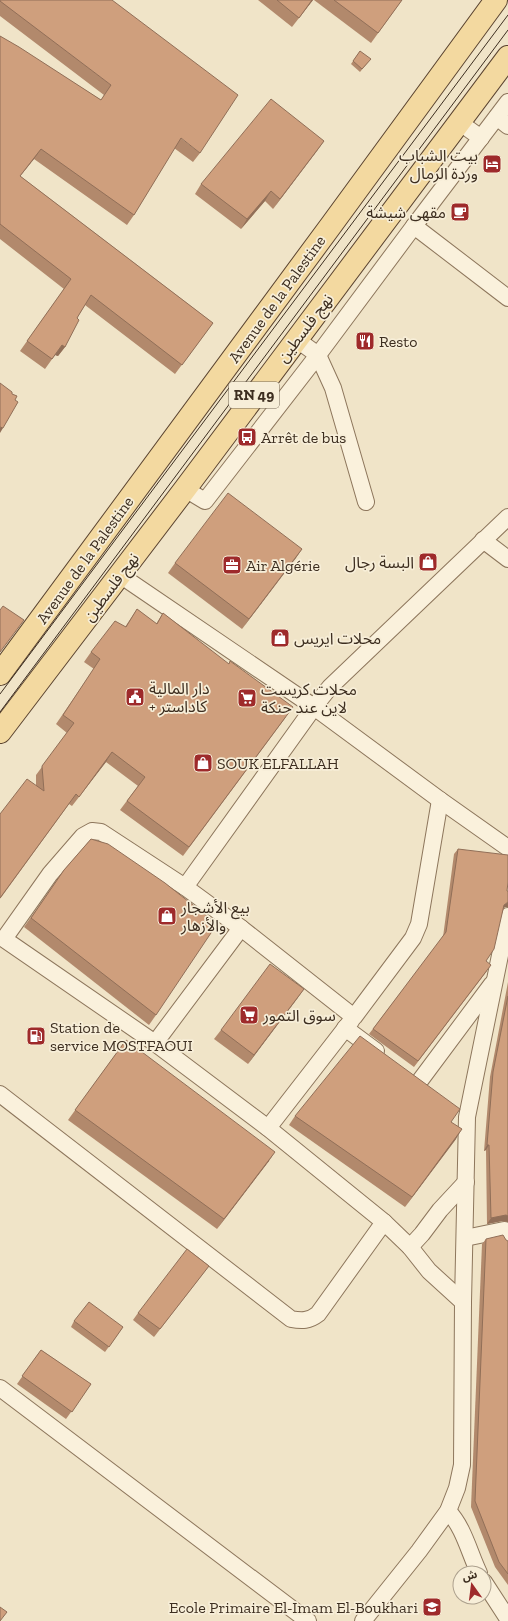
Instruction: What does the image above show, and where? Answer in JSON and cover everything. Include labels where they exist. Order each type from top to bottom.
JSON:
[{"type":"main road","name":"Avenue de la Palestine","points":[[0,674],[496,0]]},
{"type":"main road","name":"نهج فلسطين","points":[[0,732],[185,489],[508,57]]},
{"type":"street","points":[[185,489],[205,501],[318,356],[481,138],[502,121],[508,102]]},
{"type":"street","points":[[459,122],[481,138]]},
{"type":"street","points":[[414,226],[508,298]]},
{"type":"street","points":[[296,340],[318,356],[332,388],[366,502]]},
{"type":"street","points":[[185,887],[314,707],[330,687],[508,517]]},
{"type":"street","points":[[483,540],[508,559]]},
{"type":"street","points":[[120,575],[314,707],[508,848]]},
{"type":"street","points":[[268,1128],[413,938],[419,924],[440,800]]},
{"type":"street","points":[[388,1060],[350,1022],[241,928],[185,887],[101,832],[92,830],[83,836],[50,874],[2,942],[155,1043],[268,1128],[384,1222],[410,1247],[429,1271],[463,1302]]},
{"type":"street","points":[[363,1621],[419,1551],[448,1511],[457,1488],[462,1465],[463,1302],[466,1182],[461,1113],[495,980],[508,916]]},
{"type":"street","points":[[155,1043],[241,928]]},
{"type":"street","points":[[419,1082],[495,980]]},
{"type":"street","points":[[0,1094],[291,1318],[300,1321],[310,1320],[318,1314],[384,1222]]},
{"type":"street","points":[[410,1247],[440,1210],[466,1182]]},
{"type":"street","points":[[465,1238],[507,1232]]},
{"type":"street","points":[[0,1388],[308,1621]]},
{"type":"street","points":[[448,1511],[455,1518],[463,1533],[475,1565]]},
{"type":"street","points":[[492,1594],[508,1619]]},
{"type":"building","points":[[0,0],[112,0],[238,95],[200,153],[181,138],[134,215],[41,149],[20,176],[213,323],[182,365],[91,295],[77,318],[79,320],[65,347],[62,345],[52,359],[27,341],[71,279],[0,224],[0,36],[101,100],[111,85]]},
{"type":"building","points":[[277,0],[312,0],[299,18]]},
{"type":"building","points":[[334,0],[402,0],[378,33]]},
{"type":"building","points":[[360,51],[371,59],[362,69],[353,61]]},
{"type":"building","points":[[271,99],[324,141],[280,199],[271,191],[247,219],[201,184]]},
{"type":"building","points":[[0,383],[12,392],[12,394],[17,396],[15,400],[18,402],[3,428],[0,427]]},
{"type":"building","name":"Air Algérie","points":[[228,493],[302,549],[249,619],[175,563]]},
{"type":"building","points":[[3,606],[24,620],[0,652],[0,610]]},
{"type":"building","points":[[137,609],[157,624],[163,613],[229,664],[230,661],[293,707],[189,847],[127,801],[145,777],[112,752],[79,797],[76,794],[0,898],[0,814],[27,779],[44,791],[42,766],[74,723],[63,715],[100,659],[91,652],[115,621],[126,627]]},
{"type":"building","points":[[91,839],[108,844],[165,883],[217,924],[156,1015],[31,918],[64,870]]},
{"type":"building","points":[[458,849],[508,855],[508,902],[504,905],[494,949],[486,961],[491,965],[418,1061],[373,1029],[446,932]]},
{"type":"building","points":[[270,964],[304,989],[254,1055],[221,1030]]},
{"type":"building","points":[[508,996],[508,1216],[506,1215],[491,1218],[489,1145],[487,1145],[493,1072]]},
{"type":"building","points":[[360,1036],[460,1109],[451,1122],[462,1129],[412,1197],[295,1116]]},
{"type":"building","points":[[126,1040],[275,1152],[224,1219],[75,1110]]},
{"type":"building","points":[[503,1235],[508,1241],[508,1574],[499,1562],[475,1501],[486,1239]]},
{"type":"building","points":[[187,1249],[209,1266],[160,1329],[138,1313]]},
{"type":"building","points":[[89,1302],[123,1327],[109,1347],[74,1321]]},
{"type":"building","points":[[41,1350],[91,1384],[72,1412],[22,1376]]},
{"type":"building","points":[[0,1607],[7,1612],[0,1621]]},
{"type":"tram line","points":[[0,694],[508,15]]},
{"type":"tram line","points":[[0,712],[508,30]]},
{"type":"place","name":"بيت الشباب وردة الرمال","points":[[492,164]]},
{"type":"place","name":"مقهى شيشة","points":[[460,212]]},
{"type":"place","name":"Resto","points":[[365,341]]},
{"type":"place","name":"Arrêt de bus","points":[[247,437]]},
{"type":"place","name":"البسة رجال","points":[[428,562]]},
{"type":"place","name":"Air Algérie","points":[[232,565]]},
{"type":"place","name":"محلات ايريس","points":[[280,638]]},
{"type":"place","name":"دار المالية + كاداستر","points":[[135,697]]},
{"type":"place","name":"محلات كريست لاين عند حنكة","points":[[247,698]]},
{"type":"place","name":"SOUK ELFALLAH","points":[[203,763]]},
{"type":"place","name":"بيع الأشجار والأزهار","points":[[167,916]]},
{"type":"place","name":"سوق التمور","points":[[249,1015]]},
{"type":"place","name":"Station de service MOSTFAOUI","points":[[36,1036]]},
{"type":"place","name":"Ecole Primaire El-Imam El-Boukhari","points":[[432,1607]]}]
